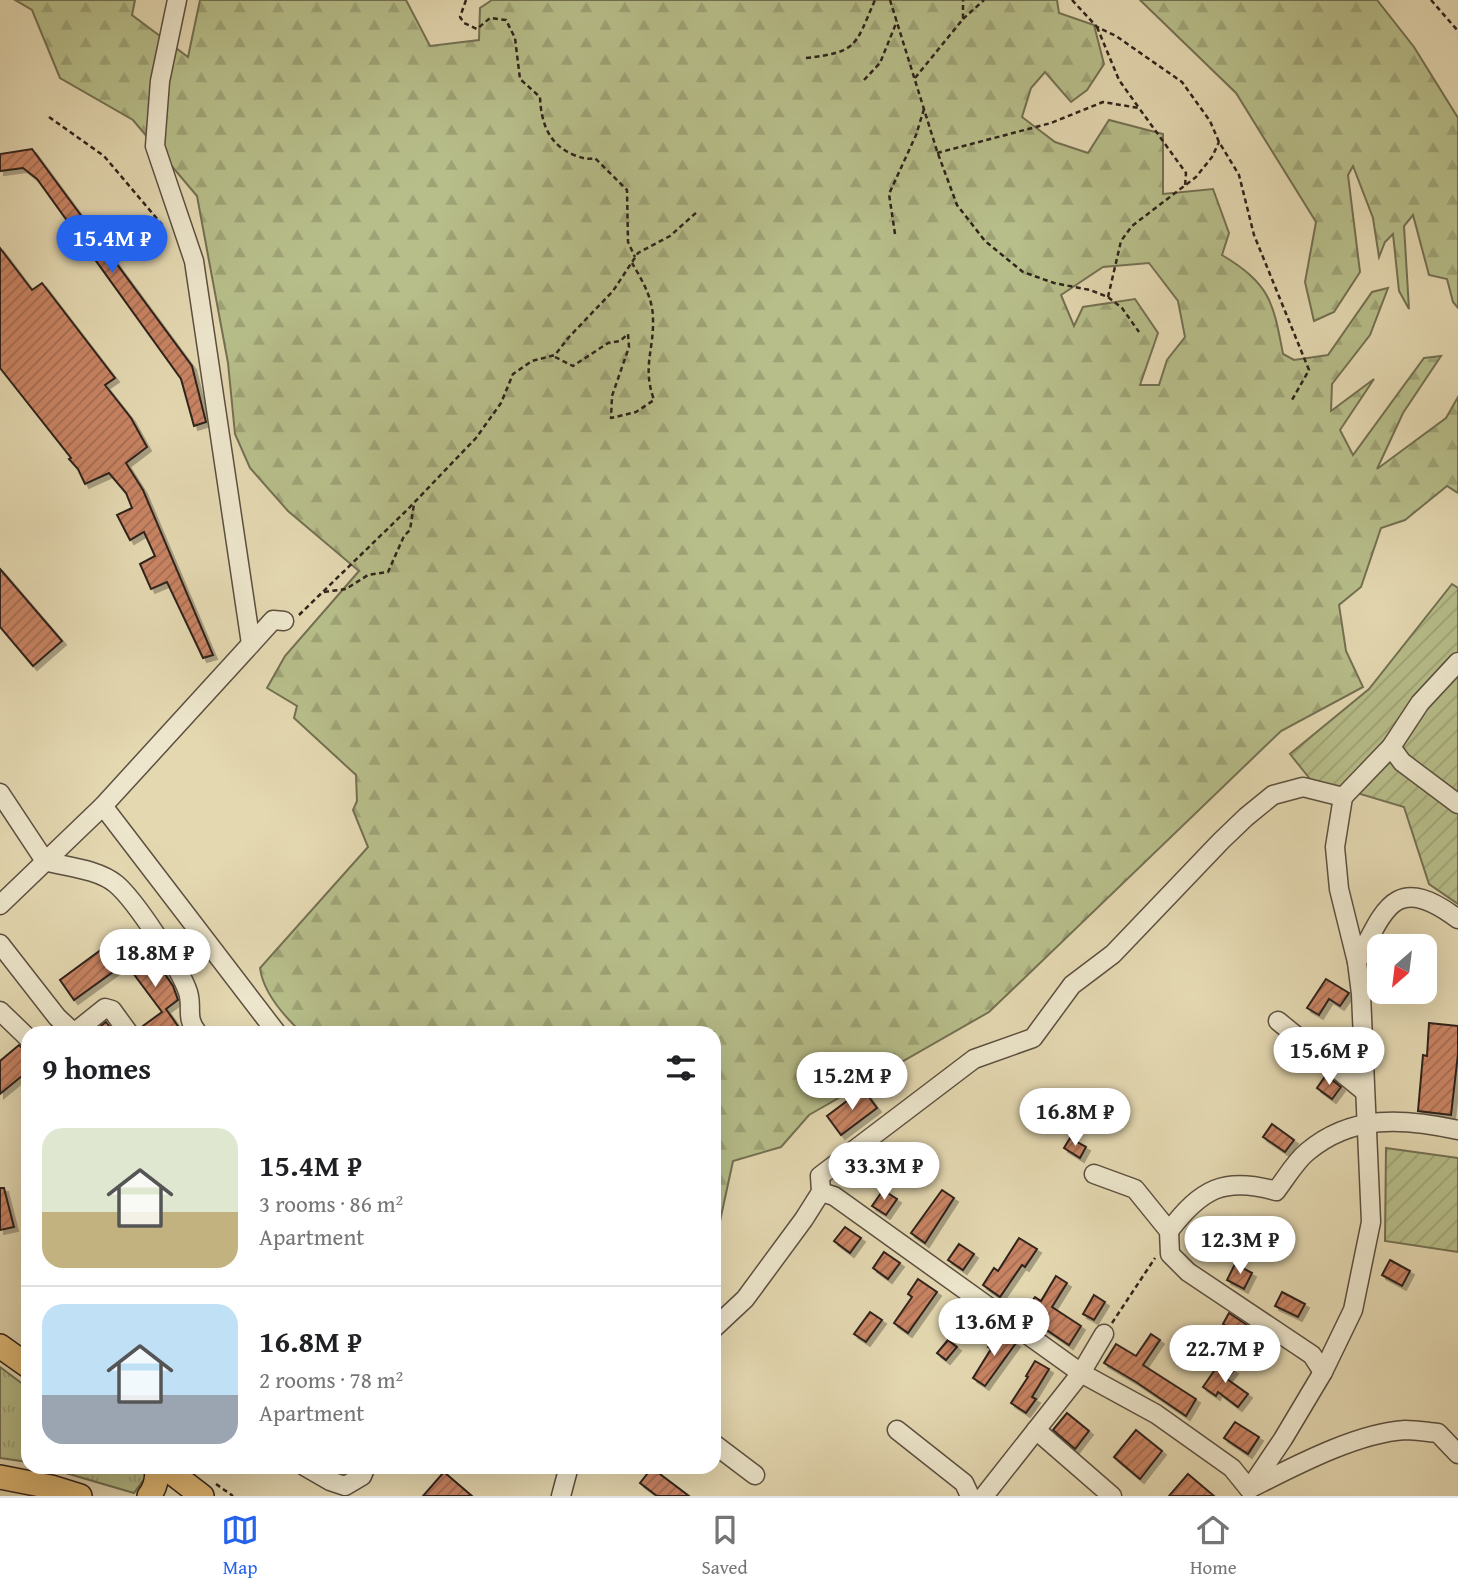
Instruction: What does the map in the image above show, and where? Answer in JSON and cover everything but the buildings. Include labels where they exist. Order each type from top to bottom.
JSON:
[{"type":"main road","points":[[0,1346],[21,1361]]},
{"type":"main road","points":[[149,1496],[155,1489],[157,1474]]},
{"type":"main road","points":[[173,1474],[202,1496]]},
{"type":"main road","points":[[0,1477],[51,1486],[80,1496]]},
{"type":"street","points":[[177,0],[159,81],[155,146],[194,261],[251,644]]},
{"type":"street","points":[[2,900],[103,806],[273,620],[284,621]]},
{"type":"street","points":[[1246,1493],[1283,1439],[1323,1372],[1353,1310],[1371,1222],[1361,994],[1357,962],[1339,889],[1335,846],[1343,797],[1391,747],[1420,703],[1458,662]]},
{"type":"street","points":[[1391,747],[1402,762],[1458,804]]},
{"type":"street","points":[[721,1321],[745,1299],[821,1192],[820,1177],[974,1059],[1032,1038],[1072,985],[1112,954],[1246,817],[1273,795],[1303,787],[1343,797]]},
{"type":"street","points":[[0,793],[45,861],[99,875],[116,884],[136,908],[170,957],[188,993],[192,1026]]},
{"type":"street","points":[[103,806],[271,1026]]},
{"type":"street","points":[[1357,962],[1382,914],[1397,899],[1416,896],[1440,905],[1458,919]]},
{"type":"street","points":[[0,944],[57,1017],[67,1026]]},
{"type":"street","points":[[82,1026],[105,1009],[112,1010],[124,1026]]},
{"type":"street","points":[[0,1010],[21,1031]]},
{"type":"street","points":[[1278,1021],[1364,1091]]},
{"type":"street","points":[[1169,1231],[1198,1198],[1225,1184],[1255,1185],[1276,1191],[1306,1153],[1346,1128],[1368,1122],[1426,1123],[1458,1130]]},
{"type":"street","points":[[1094,1174],[1135,1189],[1169,1231],[1170,1254],[1188,1272],[1311,1355],[1323,1372]]},
{"type":"street","points":[[821,1192],[834,1196],[1081,1373],[1156,1414],[1232,1468],[1246,1493]]},
{"type":"street","points":[[984,1496],[1081,1373],[1104,1334]]},
{"type":"street","points":[[897,1430],[964,1483],[970,1496]]},
{"type":"street","points":[[1035,1430],[1112,1496]]},
{"type":"street","points":[[1246,1493],[1306,1460],[1358,1440],[1404,1430],[1438,1433],[1458,1454]]},
{"type":"street","points":[[721,1449],[755,1475]]},
{"type":"street","points":[[318,1474],[345,1486],[363,1474]]},
{"type":"street","points":[[561,1496],[567,1474]]},
{"type":"path","points":[[466,0],[460,17],[467,25],[477,29],[490,18],[506,20],[515,37],[520,79],[540,97],[544,126],[558,148],[579,157],[592,160],[596,158],[627,190],[628,242],[635,257]]},
{"type":"path","points":[[806,58],[838,55],[854,45],[862,33],[875,0]]},
{"type":"path","points":[[890,0],[937,153],[957,205],[985,241],[1023,271],[1054,283],[1090,290],[1108,297],[1122,308],[1139,332]]},
{"type":"path","points":[[963,0],[963,19]]},
{"type":"path","points":[[915,79],[963,19],[984,0]]},
{"type":"path","points":[[1072,0],[1097,27],[1119,80],[1186,173],[1185,186]]},
{"type":"path","points":[[1431,0],[1458,31]]},
{"type":"path","points":[[864,80],[880,63],[897,21]]},
{"type":"path","points":[[1097,27],[1116,36],[1182,82],[1210,121],[1239,176],[1254,235],[1309,370],[1292,400]]},
{"type":"path","points":[[937,153],[1051,123],[1103,102],[1139,108]]},
{"type":"path","points":[[895,234],[889,194],[924,109]]},
{"type":"path","points":[[49,117],[104,156],[167,230]]},
{"type":"path","points":[[1108,297],[1121,241],[1132,226],[1196,177],[1212,157],[1219,142]]},
{"type":"path","points":[[284,621],[297,617],[414,504],[487,424],[501,403],[513,374],[532,360],[555,355],[607,298],[638,253],[680,229],[698,211]]},
{"type":"path","points":[[551,356],[561,358],[573,366],[608,343],[620,341],[628,334],[629,347],[612,396],[611,418],[636,412],[654,400],[648,383],[647,363],[653,318],[645,285],[632,262]]},
{"type":"path","points":[[324,592],[346,589],[368,575],[387,572],[404,536],[410,530],[414,504]]},
{"type":"path","points":[[1104,1334],[1161,1248],[1169,1231]]},
{"type":"green space","points":[[15,0],[135,0],[132,15],[188,57],[200,0],[406,0],[430,46],[479,40],[480,8],[492,0],[1057,0],[1059,13],[1094,25],[1104,64],[1087,90],[1071,102],[1045,72],[1031,88],[1022,117],[1055,142],[1088,153],[1109,120],[1163,134],[1163,194],[1213,189],[1229,233],[1222,255],[1250,275],[1267,295],[1276,320],[1283,354],[1294,360],[1328,355],[1372,292],[1388,288],[1370,335],[1332,384],[1331,411],[1374,379],[1340,430],[1353,455],[1424,358],[1441,356],[1403,413],[1377,469],[1446,418],[1458,397],[1458,493],[1447,486],[1405,520],[1381,528],[1361,587],[1339,605],[1346,651],[1363,687],[1281,731],[989,1012],[809,1115],[781,1147],[733,1161],[721,1216],[721,1026],[295,1026],[281,1011],[265,986],[260,968],[368,847],[353,810],[357,801],[356,775],[294,718],[297,706],[267,688],[285,656],[359,571],[288,511],[250,468],[235,434],[228,363],[197,196],[133,120],[60,78],[32,10]],"holes":[[[1149,263],[1178,301],[1185,337],[1167,360],[1159,385],[1140,385],[1158,333],[1135,299],[1083,307],[1074,326],[1061,295],[1103,267]]]},
{"type":"green space","points":[[1140,0],[1377,0],[1414,47],[1458,118],[1458,308],[1453,302],[1447,279],[1429,275],[1413,215],[1404,226],[1409,309],[1399,291],[1393,234],[1385,242],[1379,257],[1373,218],[1353,166],[1348,175],[1360,272],[1334,312],[1314,321],[1305,282],[1316,222],[1236,93]]},
{"type":"green space","points":[[1452,584],[1458,588],[1458,904],[1429,884],[1404,807],[1310,779],[1290,754],[1369,689]]},
{"type":"green space","points":[[1386,1148],[1458,1158],[1458,1252],[1385,1241]]},
{"type":"green space","points":[[0,1367],[21,1383],[21,1461],[0,1458]]},
{"type":"green space","points":[[69,1474],[146,1474],[134,1493]]}]
